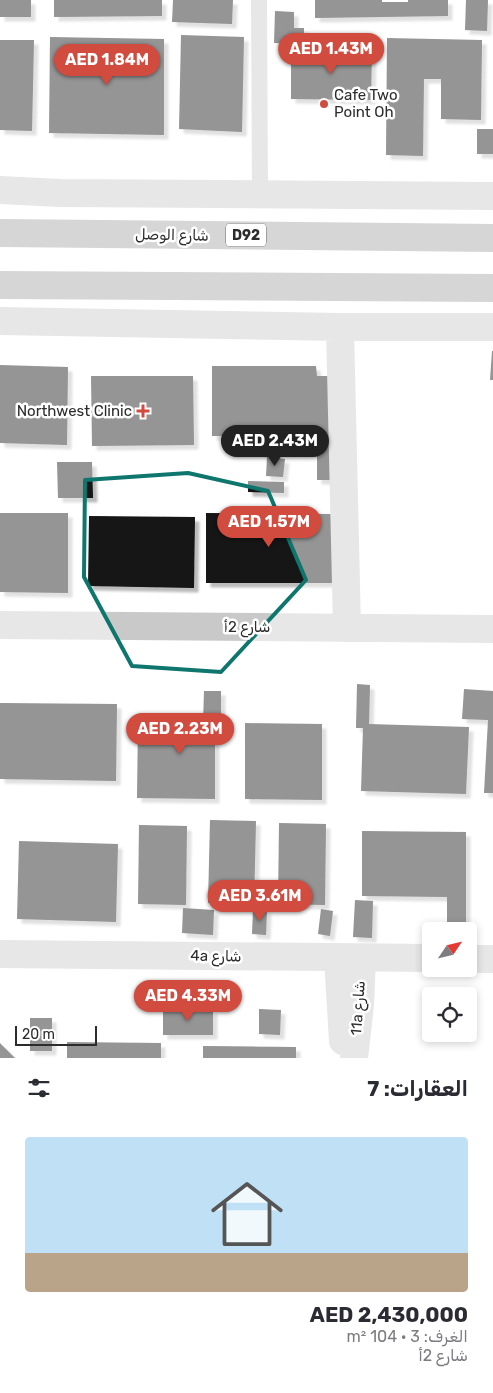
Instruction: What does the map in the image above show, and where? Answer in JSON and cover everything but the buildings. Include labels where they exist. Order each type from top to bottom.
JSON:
[{"type":"main road","name":"شارع الوصل","points":[[0,233],[493,238]]},
{"type":"main road","points":[[0,285],[493,288]]},
{"type":"street","points":[[0,190],[60,193],[493,196]]},
{"type":"street","points":[[0,321],[340,327],[493,327]]},
{"type":"street","points":[[340,327],[347,628]]},
{"type":"street","name":"شارع 2أ","points":[[0,625],[493,629]]},
{"type":"street","name":"4a شارع","points":[[0,954],[422,958]]},
{"type":"street","name":"11a شارع","points":[[345,1058],[350,958]]},
{"type":"street","name":"11a شارع","points":[[350,958],[360,1005],[354,1058]]},
{"type":"street","points":[[478,959],[493,959]]},
{"type":"lane","points":[[259,0],[260,195]]},
{"type":"highlighted area","points":[[188,473],[268,491],[306,580],[221,672],[132,666],[84,577],[85,480]]},
{"type":"place","name":"Cafe Two Point Oh","points":[[324,104]]},
{"type":"place","name":"Northwest Clinic","points":[[143,411]]}]
